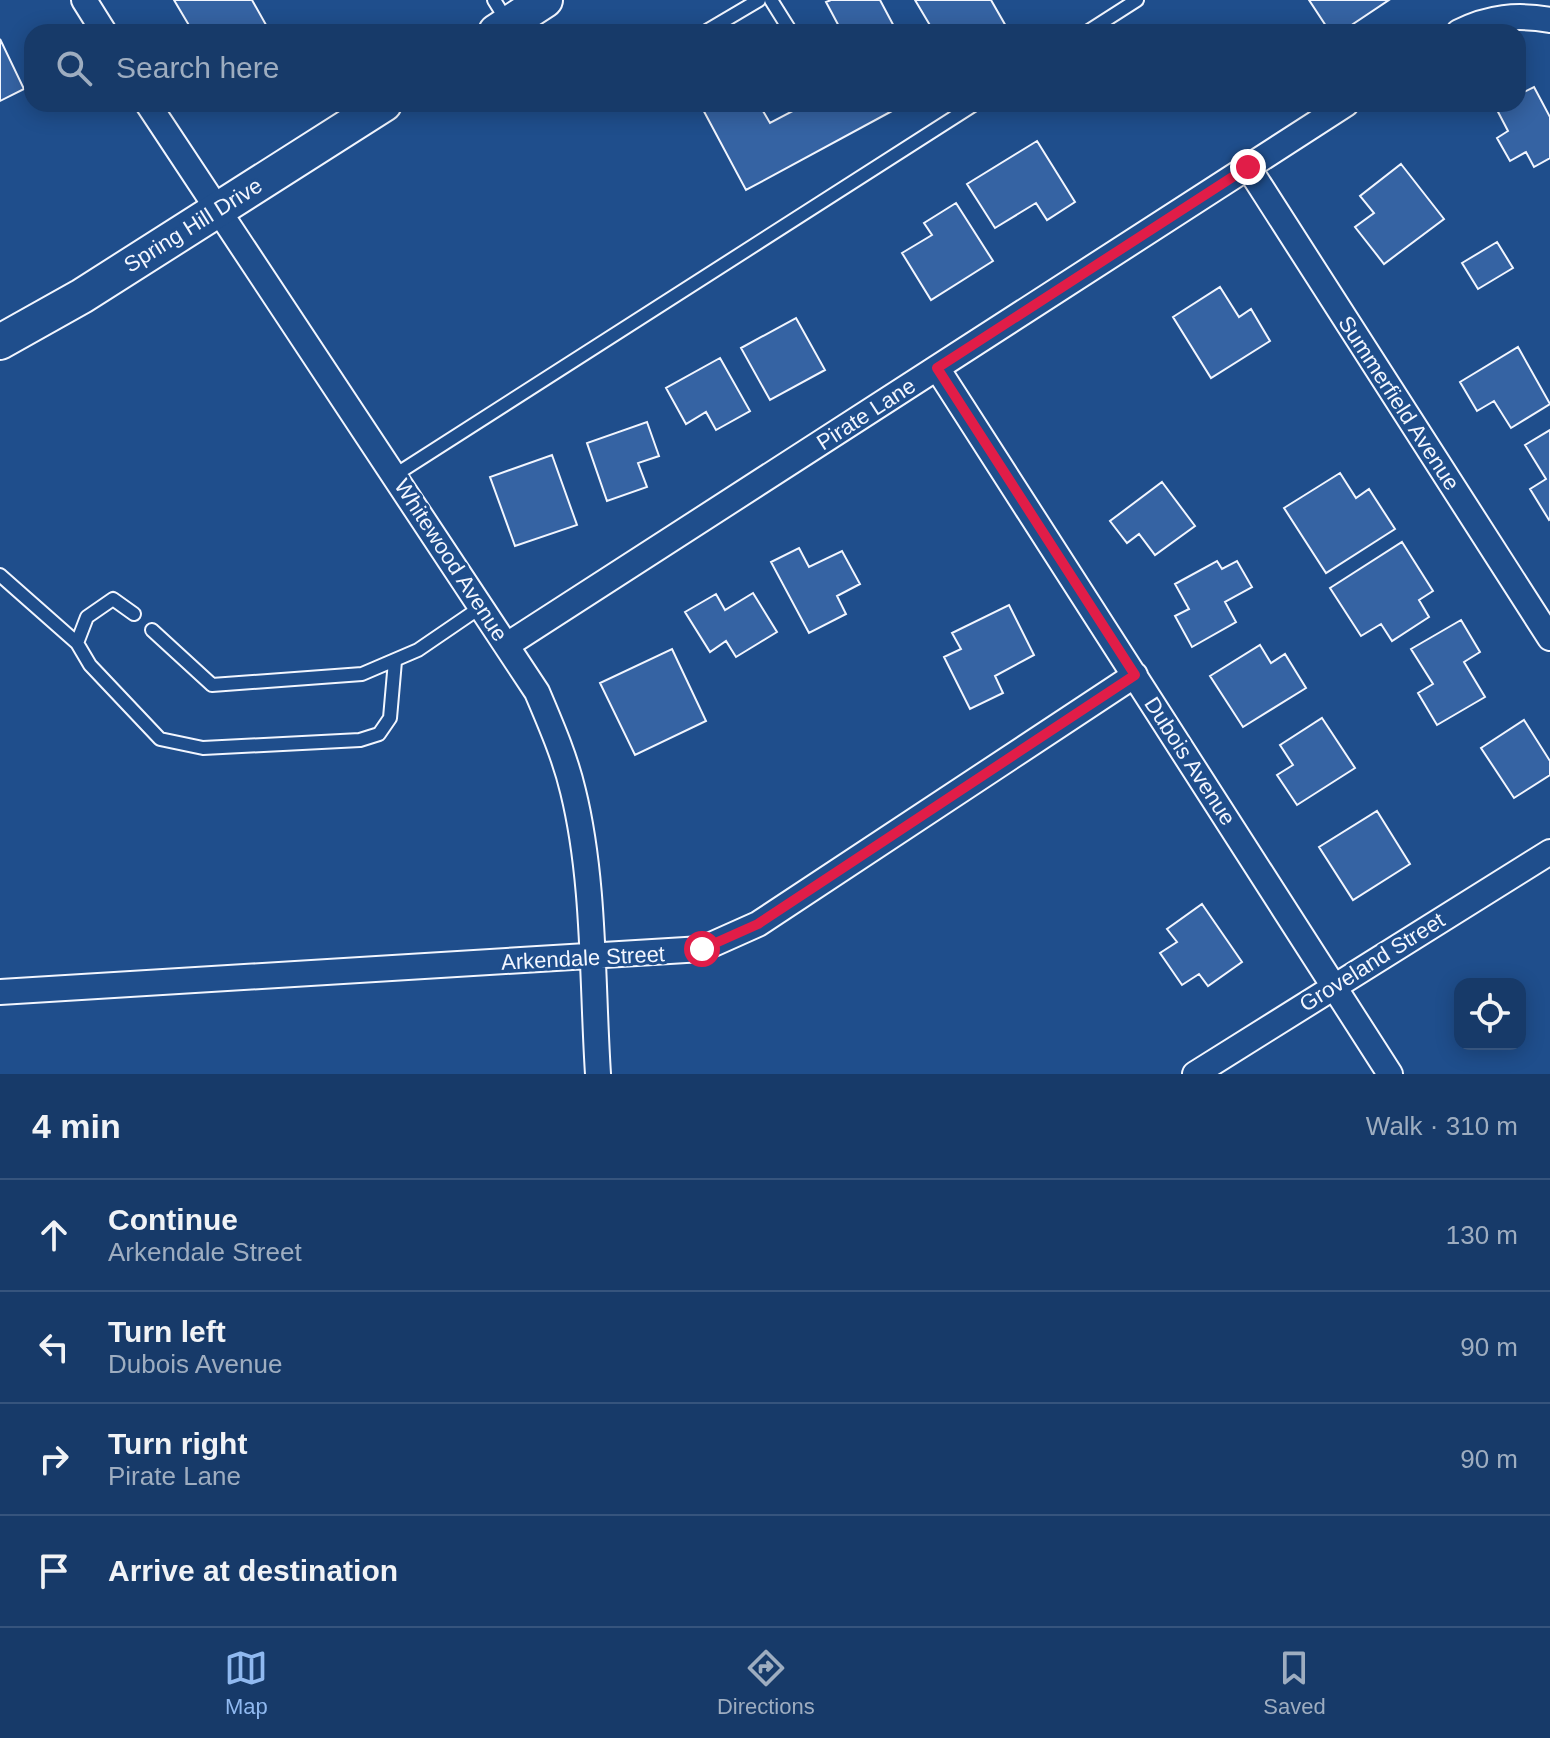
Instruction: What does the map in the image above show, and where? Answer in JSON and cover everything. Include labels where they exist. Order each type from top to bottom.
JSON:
[{"type":"main road","points":[[500,19],[545,0]]},
{"type":"main road","name":"Spring Hill Drive","points":[[0,342],[82,296],[372,112]]},
{"type":"street","points":[[84,0],[99,24]]},
{"type":"street","points":[[1475,24],[1504,17],[1550,20]]},
{"type":"street","name":"Whitewood Avenue","points":[[153,112],[537,692],[558,740],[573,790],[584,846],[598,1074]]},
{"type":"street","name":"Pirate Lane","points":[[507,645],[1334,112]]},
{"type":"street","name":"Summerfield Avenue","points":[[1248,167],[1550,638]]},
{"type":"street","name":"Dubois Avenue","points":[[937,368],[1390,1074]]},
{"type":"street","name":"Arkendale Street","points":[[0,992],[702,949],[734,938],[1135,675]]},
{"type":"street","name":"Groveland Street","points":[[1195,1074],[1550,852]]},
{"type":"lane","points":[[718,24],[759,0]]},
{"type":"lane","points":[[771,0],[786,24]]},
{"type":"lane","points":[[1100,24],[1137,0]]},
{"type":"lane","points":[[395,475],[962,112]]},
{"type":"lane","points":[[0,575],[77,643],[90,665],[160,739],[203,748],[360,740],[379,734],[390,718],[395,661]]},
{"type":"lane","points":[[77,643],[87,617],[113,599],[134,614]]},
{"type":"lane","points":[[152,630],[212,685],[362,674],[395,661],[481,607]]},
{"type":"building","points":[[174,0],[252,0],[266,24],[188,24]]},
{"type":"building","points":[[880,0],[893,24],[838,24],[826,2]]},
{"type":"building","points":[[915,0],[991,0],[1005,24],[929,24]]},
{"type":"building","points":[[1309,0],[1389,0],[1353,24],[1325,24]]},
{"type":"building","points":[[0,39],[24,89],[0,101]]},
{"type":"building","points":[[1534,87],[1550,117],[1550,158],[1534,167],[1526,152],[1510,161],[1497,138],[1508,131],[1498,112],[1526,112],[1526,91]]},
{"type":"building","points":[[704,112],[764,112],[770,123],[791,112],[890,112],[746,190]]},
{"type":"building","points":[[1037,141],[1075,202],[1047,220],[1036,203],[995,228],[967,184]]},
{"type":"building","points":[[1401,164],[1444,219],[1384,264],[1355,227],[1374,213],[1360,196]]},
{"type":"building","points":[[956,203],[993,261],[931,300],[902,253],[932,235],[924,223]]},
{"type":"building","points":[[1497,242],[1513,268],[1478,289],[1462,263]]},
{"type":"building","points":[[1220,287],[1239,317],[1251,309],[1270,341],[1211,378],[1173,317]]},
{"type":"building","points":[[796,318],[825,370],[770,400],[741,348]]},
{"type":"building","points":[[1518,347],[1550,404],[1511,428],[1494,401],[1477,411],[1460,382]]},
{"type":"building","points":[[720,358],[750,411],[716,430],[706,412],[686,424],[666,388]]},
{"type":"building","points":[[647,422],[659,456],[638,463],[647,487],[607,501],[587,443]]},
{"type":"building","points":[[1550,430],[1549,520],[1530,489],[1546,479],[1525,445]]},
{"type":"building","points":[[552,455],[577,525],[515,546],[490,477]]},
{"type":"building","points":[[1340,473],[1356,498],[1369,489],[1395,529],[1326,573],[1284,508]]},
{"type":"building","points":[[1162,482],[1195,526],[1155,555],[1139,534],[1127,543],[1110,521]]},
{"type":"building","points":[[1402,542],[1433,591],[1419,600],[1429,617],[1392,641],[1381,624],[1361,636],[1330,588]]},
{"type":"building","points":[[799,548],[809,567],[842,551],[860,584],[837,596],[846,614],[809,633],[771,562]]},
{"type":"building","points":[[1217,561],[1222,569],[1237,561],[1252,587],[1225,602],[1236,622],[1192,647],[1175,616],[1189,609],[1175,584]]},
{"type":"building","points":[[753,593],[777,632],[736,657],[726,641],[710,652],[685,612],[716,594],[725,610]]},
{"type":"building","points":[[1009,605],[1034,655],[995,676],[1003,693],[970,709],[944,657],[961,649],[952,633]]},
{"type":"building","points":[[1461,620],[1480,652],[1464,662],[1485,697],[1437,725],[1418,693],[1433,684],[1411,649]]},
{"type":"building","points":[[1260,645],[1271,663],[1285,654],[1306,688],[1243,727],[1210,676]]},
{"type":"building","points":[[672,649],[706,721],[635,755],[600,683]]},
{"type":"building","points":[[1322,718],[1355,768],[1297,805],[1277,775],[1293,765],[1280,745]]},
{"type":"building","points":[[1524,720],[1550,761],[1550,775],[1514,798],[1481,748]]},
{"type":"building","points":[[1377,811],[1410,864],[1353,900],[1319,847]]},
{"type":"building","points":[[1202,904],[1242,962],[1208,986],[1199,974],[1182,985],[1160,953],[1177,942],[1167,929]]},
{"type":"route","points":[[702,949],[734,938],[758,924],[1135,675],[937,368],[1248,167]]}]
